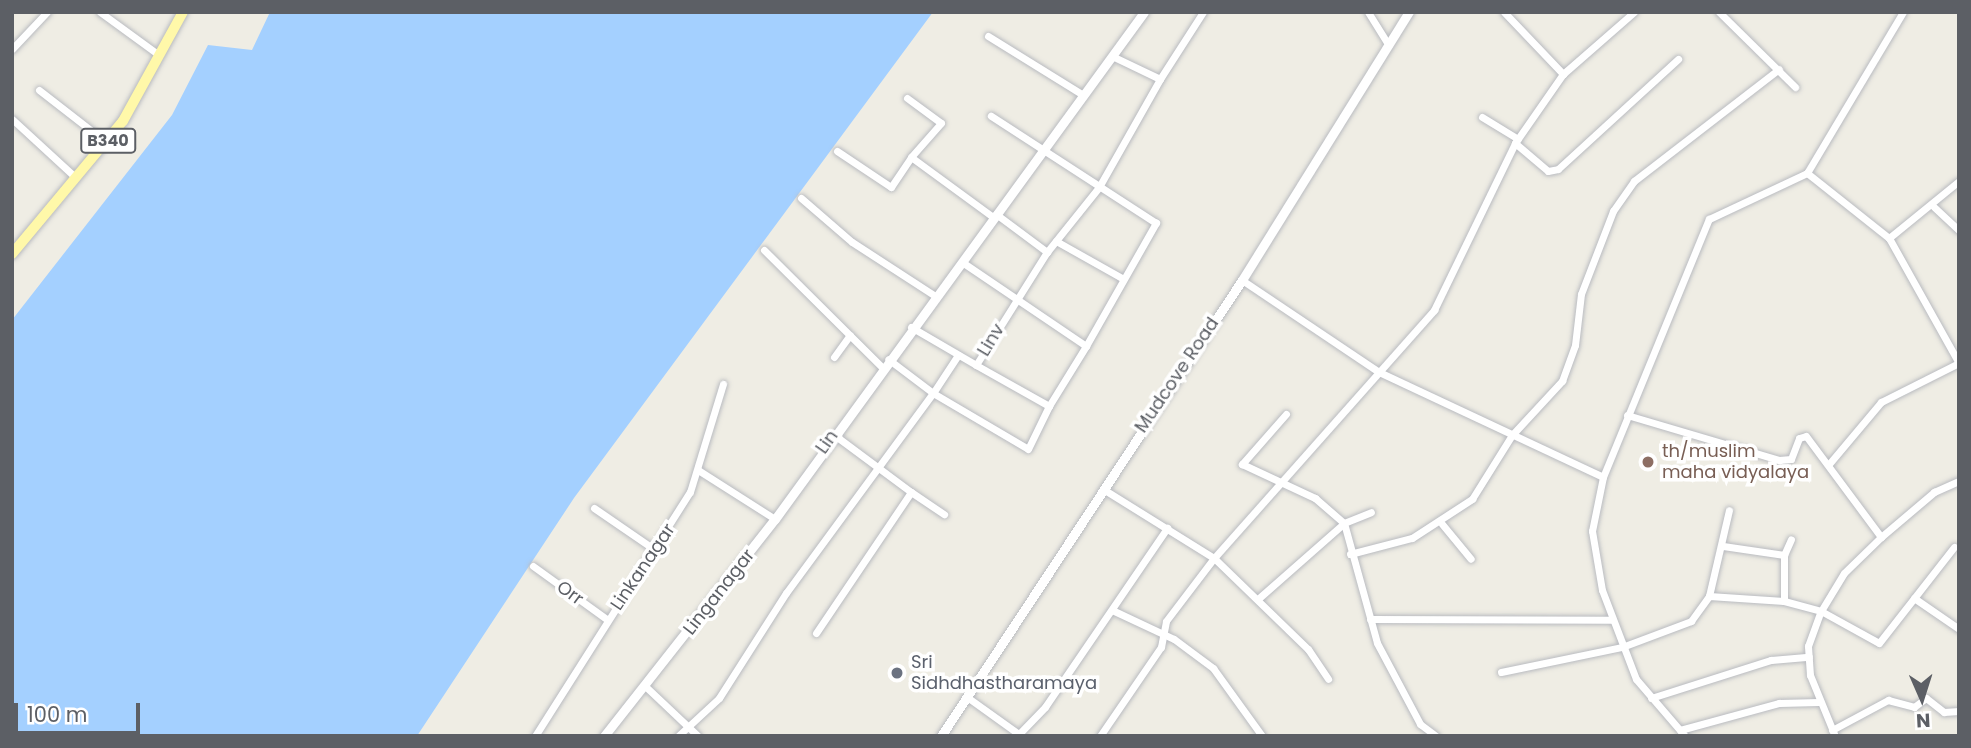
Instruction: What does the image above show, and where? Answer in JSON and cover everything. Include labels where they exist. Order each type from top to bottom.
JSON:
[{"type":"main road","name":"B340","points":[[14,246],[74,176],[107,143],[183,12]]},
{"type":"street","points":[[12,49],[47,12]]},
{"type":"street","points":[[100,12],[159,55]]},
{"type":"street","name":"Lin","points":[[775,519],[832,433],[962,262],[1144,12]]},
{"type":"street","points":[[912,157],[1046,252],[1099,187],[1160,79],[1203,12]]},
{"type":"street","points":[[1368,12],[1389,45]]},
{"type":"street","name":"Mudcove Road","points":[[941,736],[1242,280],[1409,12]]},
{"type":"street","points":[[1504,12],[1563,74]]},
{"type":"street","points":[[1100,736],[1158,651],[1163,634],[1214,558],[1278,482],[1434,310],[1516,141],[1563,74],[1634,12]]},
{"type":"street","points":[[1719,12],[1795,87]]},
{"type":"street","points":[[1819,702],[1779,703],[1682,733],[1651,698],[1622,647],[1612,620],[1592,531],[1603,477],[1709,219],[1807,173],[1903,12]]},
{"type":"street","points":[[988,36],[1083,95]]},
{"type":"street","points":[[1112,56],[1160,79]]},
{"type":"street","points":[[1482,117],[1516,141],[1548,171],[1558,169],[1678,59]]},
{"type":"street","points":[[1350,554],[1442,524],[1472,499],[1512,435],[1562,381],[1575,345],[1581,294],[1614,211],[1634,181],[1779,69]]},
{"type":"street","points":[[38,89],[107,143]]},
{"type":"street","points":[[837,151],[891,187],[941,122],[907,98]]},
{"type":"street","points":[[764,250],[850,335],[885,363],[1029,449],[1049,406],[1156,223],[1041,153],[991,116]]},
{"type":"street","points":[[12,119],[74,176]]},
{"type":"street","points":[[1807,173],[1889,238],[1959,363],[1881,402],[1829,464]]},
{"type":"street","points":[[1889,238],[1934,207],[1959,181]]},
{"type":"street","points":[[801,198],[852,242],[935,296]]},
{"type":"street","points":[[1934,207],[1959,230]]},
{"type":"street","points":[[1055,241],[1122,278]]},
{"type":"street","name":"Linv","points":[[911,327],[976,365],[1046,252]]},
{"type":"street","points":[[962,262],[1018,296],[1086,346]]},
{"type":"street","points":[[1242,280],[1378,372],[1603,477]]},
{"type":"street","points":[[834,357],[850,335]]},
{"type":"street","points":[[678,736],[719,698],[877,465],[933,393],[958,355]]},
{"type":"street","points":[[976,365],[1049,406]]},
{"type":"street","name":"Linkanagar","points":[[535,736],[655,550],[698,470],[723,384]]},
{"type":"street","points":[[1286,414],[1242,459],[1278,482],[1315,498],[1344,523],[1350,554],[1370,620],[1420,724],[1436,736]]},
{"type":"street","points":[[1627,415],[1779,460],[1791,458],[1802,435],[1829,464],[1881,537]]},
{"type":"street","points":[[832,433],[944,514]]},
{"type":"street","points":[[698,470],[775,519]]},
{"type":"street","points":[[1959,481],[1934,492],[1844,573],[1821,611],[1809,657],[1819,702],[1834,733],[1888,700],[1914,707],[1926,698],[1944,712],[1959,711]]},
{"type":"street","points":[[1103,489],[1214,558],[1259,598],[1328,679]]},
{"type":"street","points":[[816,633],[911,492]]},
{"type":"street","points":[[594,508],[655,550]]},
{"type":"street","points":[[1501,672],[1622,647],[1691,621],[1709,596],[1723,546],[1729,510]]},
{"type":"street","points":[[1259,598],[1344,523],[1371,512]]},
{"type":"street","name":"Linganagar","points":[[604,736],[775,519]]},
{"type":"street","points":[[1442,524],[1471,559]]},
{"type":"street","points":[[967,697],[1019,735],[1112,610],[1167,528]]},
{"type":"street","points":[[1784,601],[1784,555],[1791,540]]},
{"type":"street","points":[[1723,546],[1784,555]]},
{"type":"street","points":[[1709,596],[1784,601],[1821,611],[1879,643],[1954,547]]},
{"type":"street","name":"Orr","points":[[533,566],[608,620]]},
{"type":"street","points":[[1914,598],[1959,629]]},
{"type":"street","points":[[1112,610],[1163,634],[1222,677],[1262,736]]},
{"type":"street","points":[[1370,620],[1612,620]]},
{"type":"street","points":[[1651,698],[1771,660],[1809,657]]},
{"type":"street","points":[[644,685],[698,736]]},
{"type":"water","points":[[270,12],[933,12],[574,498],[417,736],[12,736],[12,320],[172,115],[208,45],[252,50]]},
{"type":"place","name":"th/muslim maha vidyalaya","points":[[1648,462]]},
{"type":"place","name":"Sri Sidhdhastharamaya","points":[[897,673]]}]
